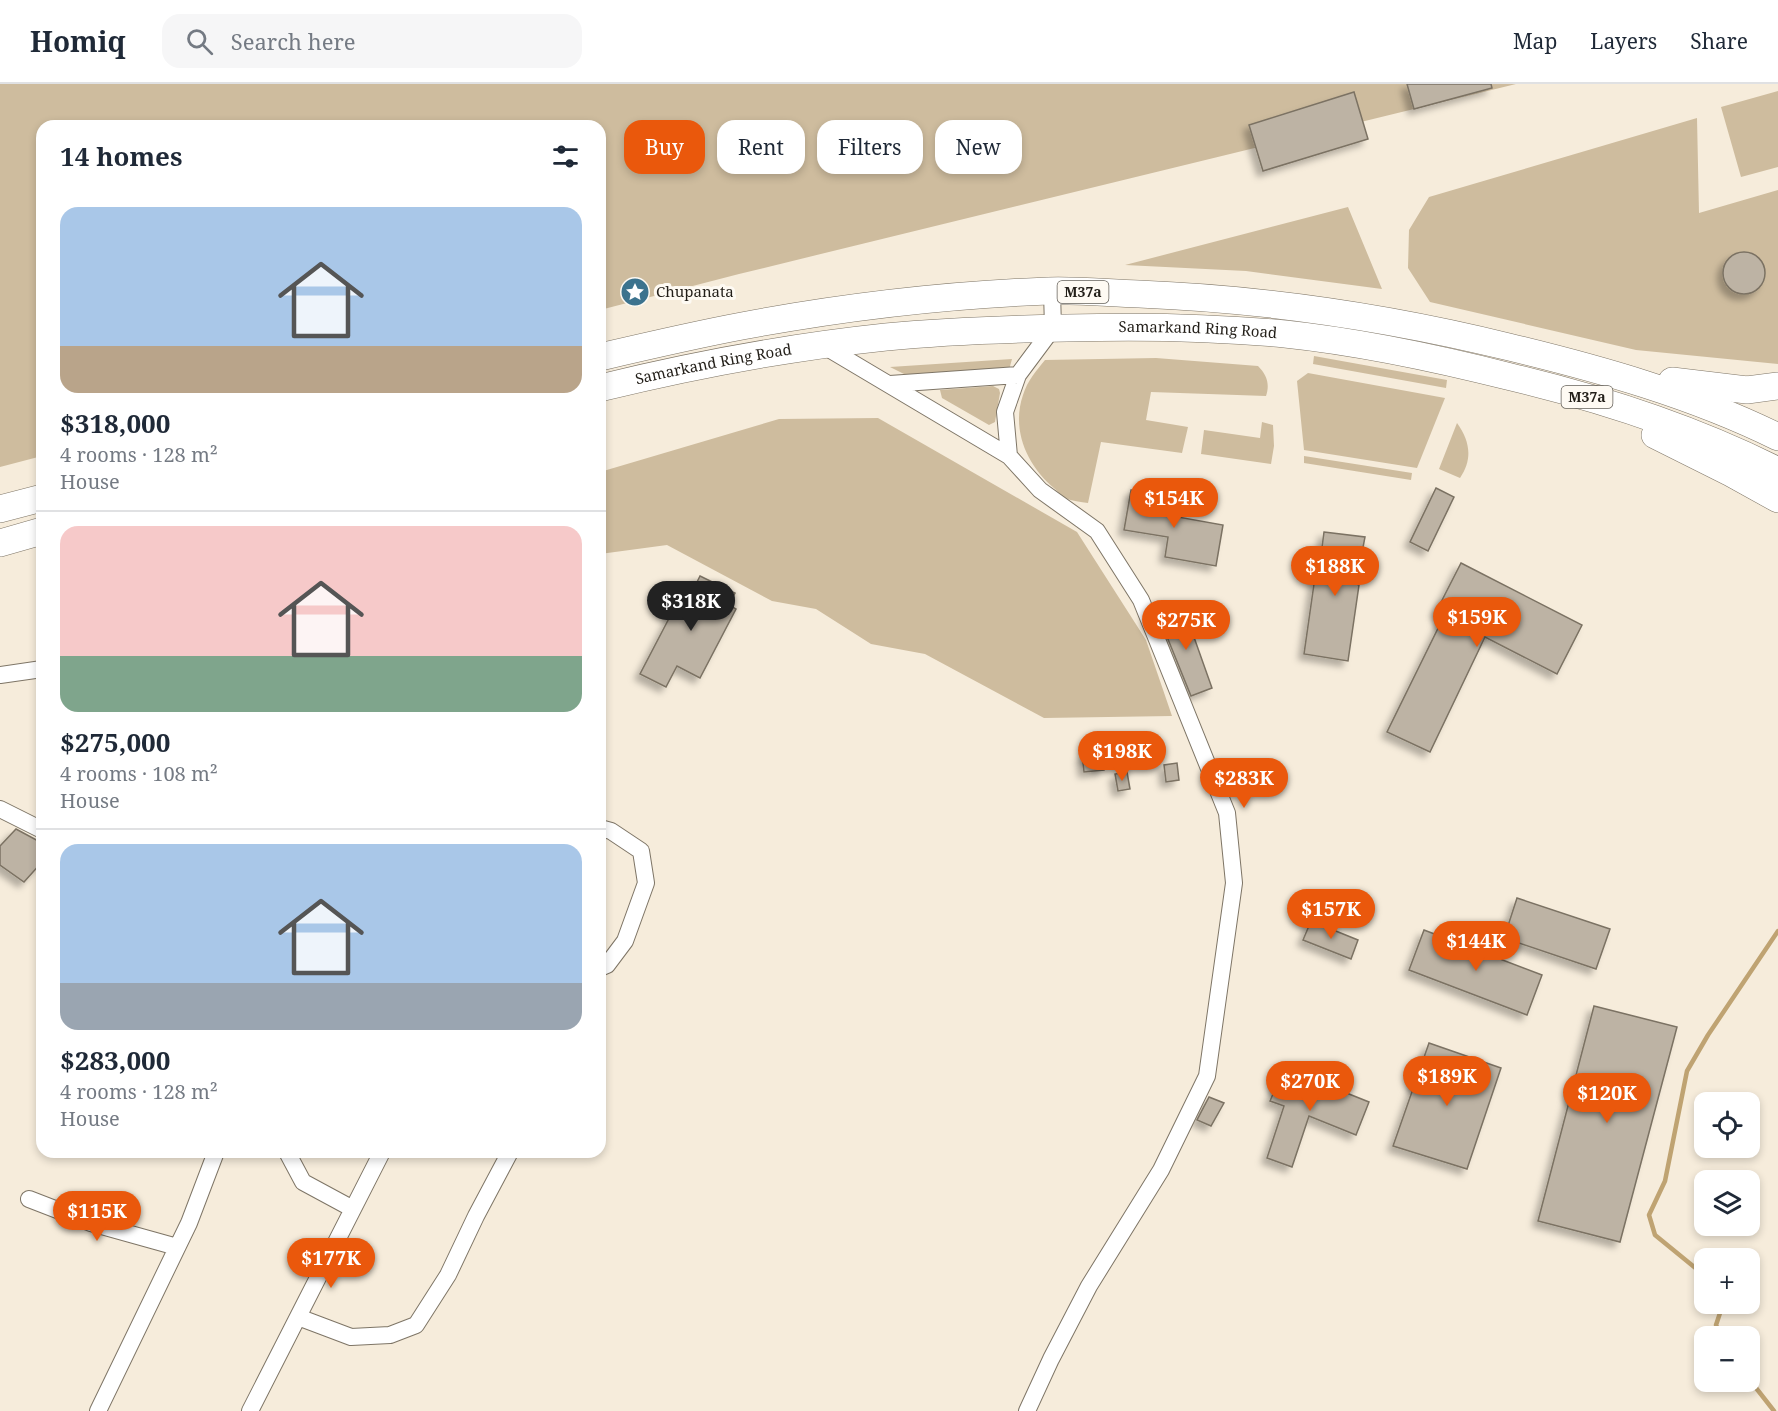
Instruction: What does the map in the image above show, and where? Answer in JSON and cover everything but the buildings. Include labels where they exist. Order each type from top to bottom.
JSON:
[{"type":"highway","name":"Samarkand Ring Road","points":[[606,356],[739,326],[833,311],[953,297],[1052,291],[1182,296],[1305,307],[1447,332],[1564,361],[1684,398],[1778,437]]},
{"type":"highway","name":"Samarkand Ring Road","points":[[606,387],[696,367],[824,345],[885,338],[1053,328],[1224,329],[1337,340],[1492,372],[1569,392],[1660,420],[1742,453],[1778,471]]},
{"type":"highway","points":[[1564,361],[1684,384],[1748,390],[1778,386]]},
{"type":"highway","name":"M37a","points":[[1492,372],[1637,427],[1693,453],[1778,499]]},
{"type":"highway","points":[[0,509],[36,500]]},
{"type":"highway","points":[[0,543],[36,533]]},
{"type":"street","points":[[1009,456],[1005,412],[1018,375],[1053,328],[1052,291]]},
{"type":"street","points":[[824,345],[1009,456],[1040,490],[1096,531],[1141,600],[1227,813],[1234,883],[1207,1076],[1161,1170],[1089,1286],[1051,1359],[1028,1411]]},
{"type":"street","points":[[890,384],[1018,375]]},
{"type":"street","points":[[0,675],[36,670]]},
{"type":"street","points":[[0,810],[36,827]]},
{"type":"street","points":[[606,830],[641,851],[646,883],[625,941],[606,965]]},
{"type":"street","points":[[98,1411],[189,1223],[214,1158]]},
{"type":"street","points":[[290,1158],[303,1182],[353,1209]]},
{"type":"street","points":[[250,1411],[379,1158]]},
{"type":"street","points":[[298,1317],[351,1338],[390,1335],[416,1325],[448,1275],[507,1158]]},
{"type":"street","points":[[29,1199],[91,1223],[177,1247]]},
{"type":"shaded area","name":"Chupanata","points":[[0,84],[1516,84],[606,308],[606,120],[36,120],[36,458],[0,467]]},
{"type":"shaded area","points":[[1778,91],[1778,167],[1741,177],[1721,107]]},
{"type":"shaded area","points":[[1697,118],[1699,213],[1778,190],[1778,364],[1636,350],[1430,302],[1408,268],[1409,230],[1429,197]]},
{"type":"shaded area","points":[[1348,207],[1382,289],[1246,271],[1125,265]]},
{"type":"shaded area","points":[[1314,356],[1447,380],[1446,388],[1313,364]]},
{"type":"shaded area","points":[[1156,358],[1258,366],[1267,380],[1266,396],[1151,392],[1146,420],[1188,427],[1182,453],[1101,442],[1088,503],[1065,498],[1036,470],[1020,434],[1020,408],[1030,380],[1045,360]]},
{"type":"shaded area","points":[[1012,359],[1009,370],[910,377],[890,367]]},
{"type":"shaded area","points":[[1308,373],[1445,398],[1417,468],[1304,450],[1297,381]]},
{"type":"shaded area","points":[[993,386],[999,389],[1000,393],[995,422],[989,425],[942,398],[940,390]]},
{"type":"shaded area","points":[[878,418],[1077,532],[1146,640],[1172,716],[1044,718],[925,654],[871,644],[816,609],[772,601],[667,545],[606,553],[606,470],[779,419]]},
{"type":"shaded area","points":[[1262,422],[1273,425],[1274,446],[1271,464],[1201,454],[1204,430],[1260,438]]},
{"type":"shaded area","points":[[1457,423],[1465,437],[1468,450],[1467,464],[1460,478],[1439,469]]},
{"type":"shaded area","points":[[1304,456],[1412,473],[1411,480],[1304,463]]},
{"type":"waterway","points":[[1694,1267],[1655,1235],[1649,1215],[1665,1181],[1687,1071],[1708,1035],[1778,931]]},
{"type":"waterway","points":[[1716,1326],[1720,1314]]},
{"type":"waterway","points":[[1759,1392],[1774,1411]]},
{"type":"place","name":"Chupanata","points":[[635,292]]}]
